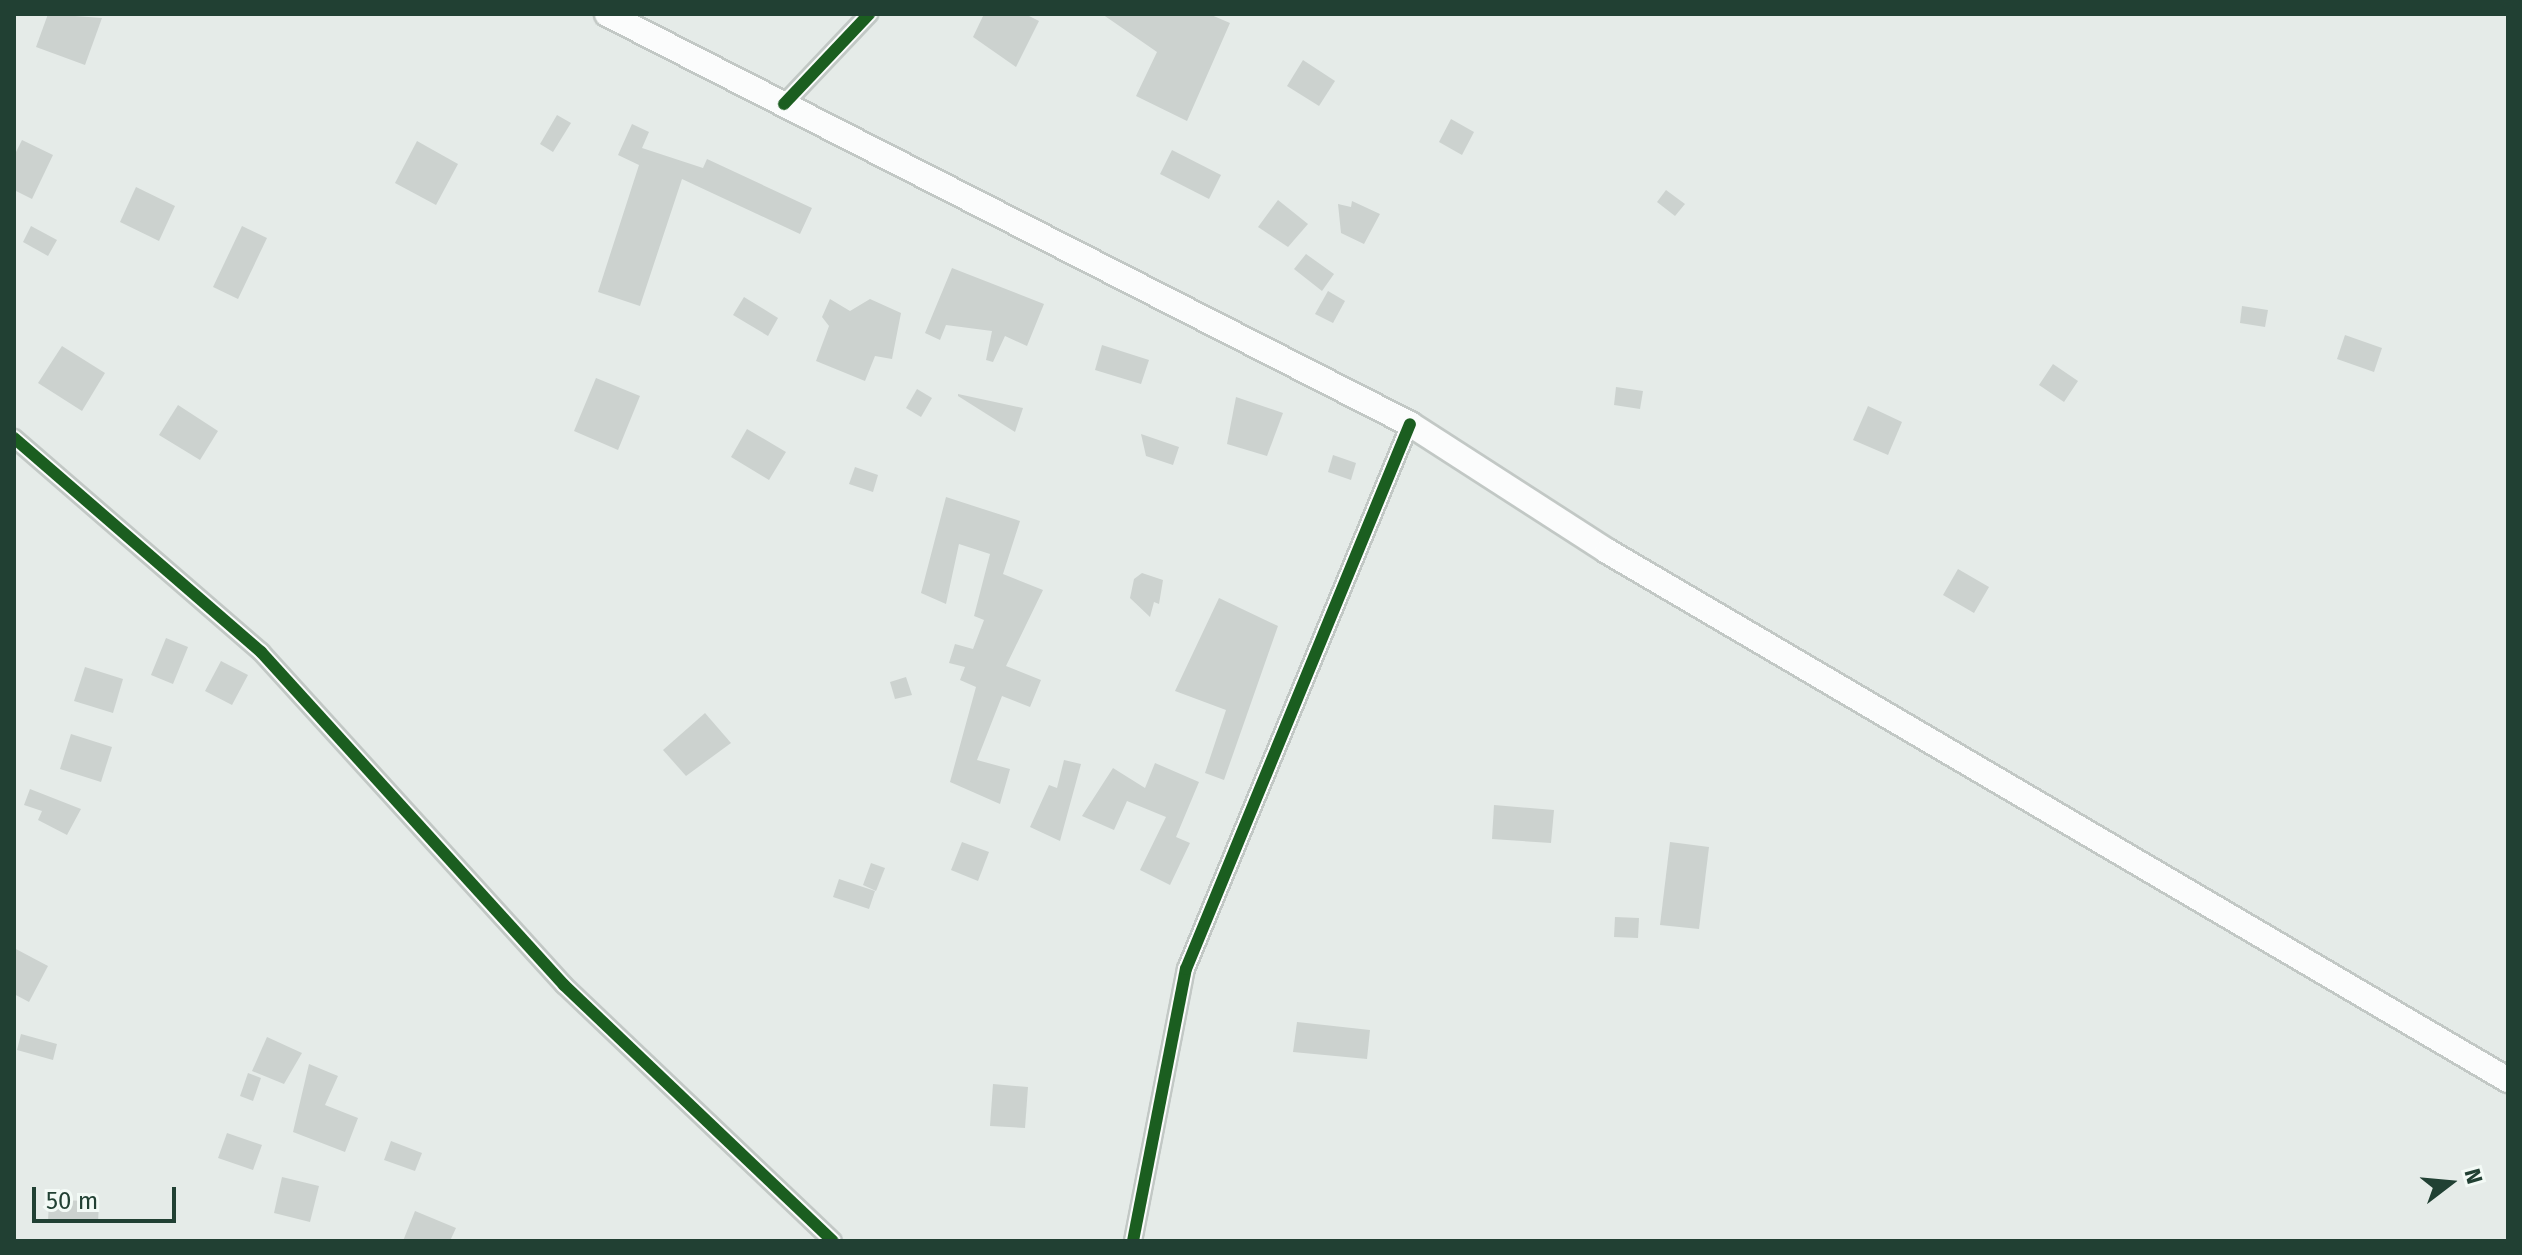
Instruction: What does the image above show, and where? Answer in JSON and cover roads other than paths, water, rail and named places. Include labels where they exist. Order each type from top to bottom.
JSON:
[{"type":"main road","points":[[607,14],[1410,424],[1607,551],[2508,1080]]},
{"type":"street","points":[[784,104],[869,14]]},
{"type":"street","points":[[1133,1241],[1186,969],[1410,424]]},
{"type":"street","points":[[14,438],[261,652],[564,985],[833,1241]]}]
